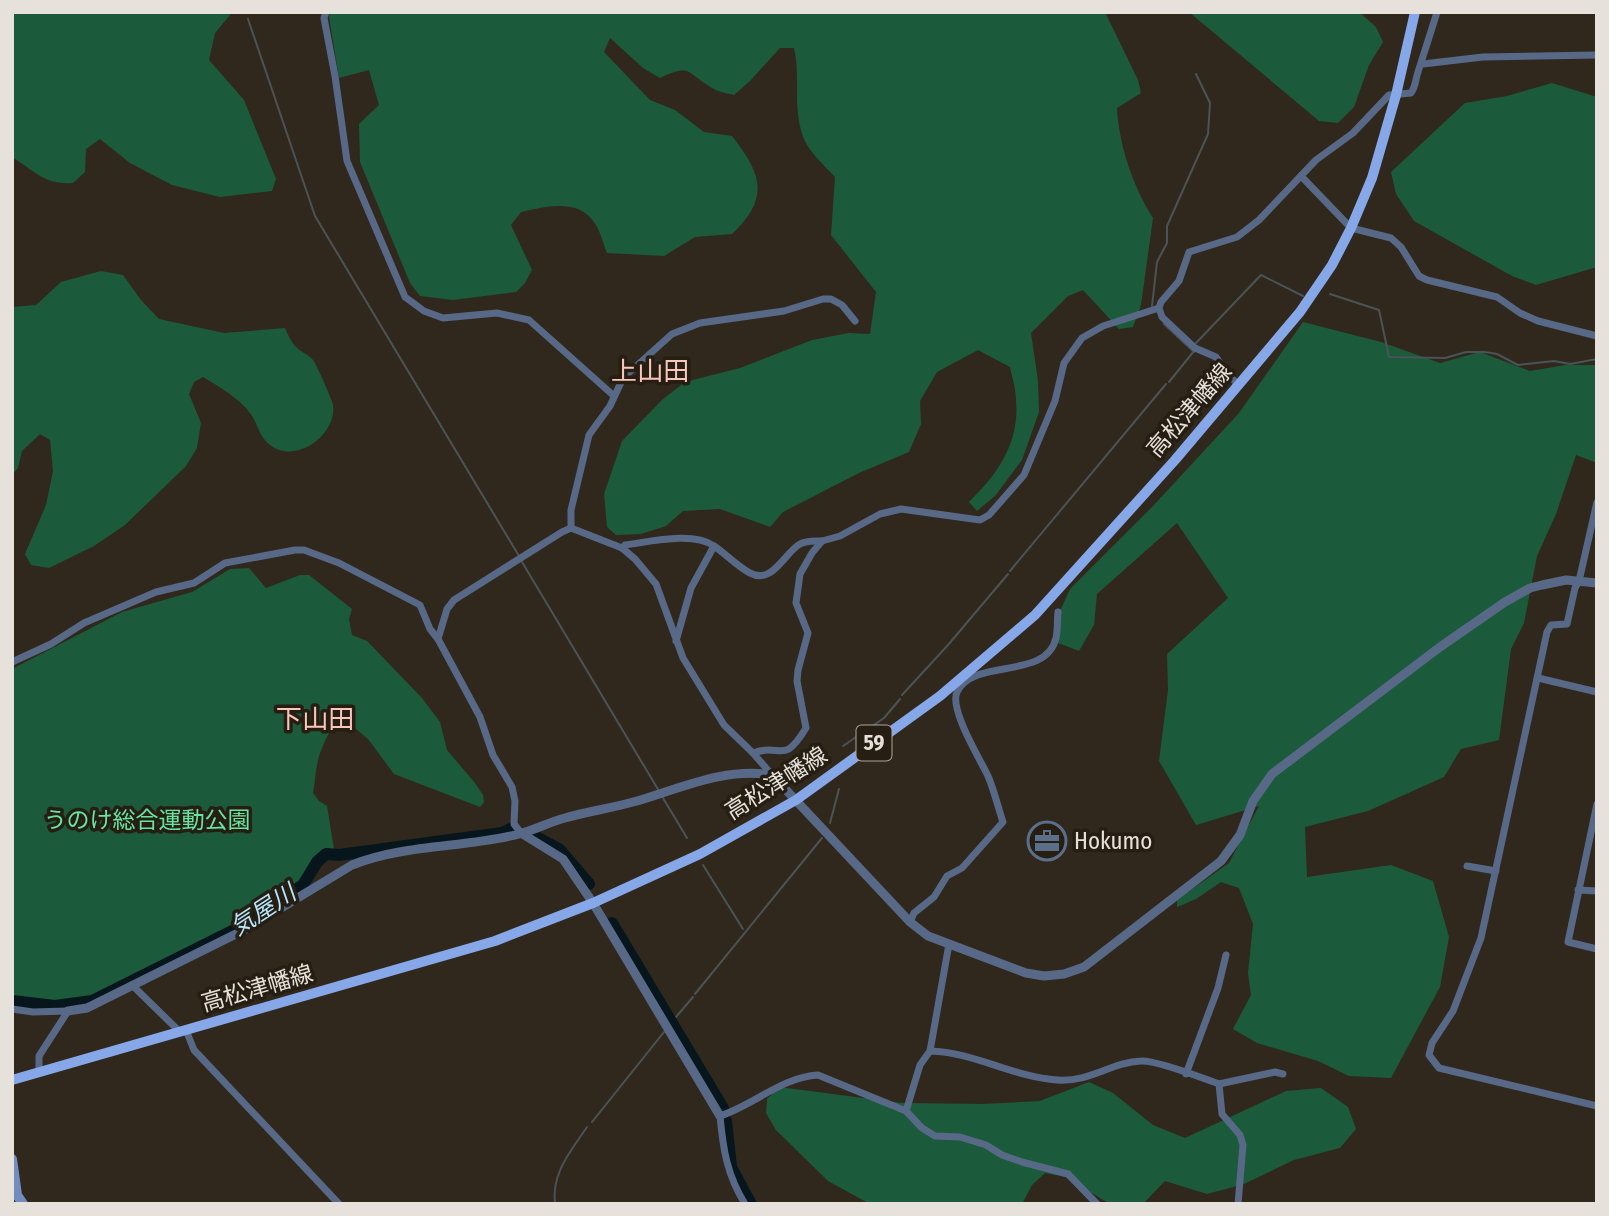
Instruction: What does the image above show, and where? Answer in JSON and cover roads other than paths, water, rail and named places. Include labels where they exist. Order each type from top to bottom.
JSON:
[{"type":"main road","name":"高松津幡線","points":[[12,1080],[495,941],[593,903],[700,854],[796,800],[940,696],[1035,615],[1175,460],[1300,312],[1332,265],[1372,178],[1396,95],[1415,12]]},
{"type":"main road","points":[[12,1159],[17,1195],[23,1204]]},
{"type":"street","points":[[326,12],[324,18],[347,161],[405,297],[424,311],[443,318],[497,313],[529,320],[614,396]]},
{"type":"street","points":[[1239,385],[1212,354],[1195,348],[1178,334],[1163,317],[1159,308],[1161,302],[1179,281],[1189,252],[1237,237],[1259,220],[1315,160],[1353,133],[1389,95],[1402,96],[1410,93],[1416,86],[1437,12]]},
{"type":"street","points":[[1423,64],[1483,57],[1597,55]]},
{"type":"street","points":[[1301,176],[1351,228],[1391,238],[1401,247],[1419,276],[1427,281],[1497,297],[1538,321],[1597,336]]},
{"type":"street","points":[[571,528],[571,510],[589,435],[610,406],[623,378],[672,334],[700,323],[784,311],[823,299],[831,299],[842,305],[855,321]]},
{"type":"street","points":[[622,548],[625,545],[675,539],[707,541],[748,572],[762,575],[772,572],[800,545],[840,536],[880,514],[901,509],[980,520],[989,515],[1024,475],[1055,401],[1064,363],[1082,338],[1103,326],[1159,308]]},
{"type":"street","points":[[1597,502],[1567,624],[1551,625],[1547,632],[1481,938],[1453,1011],[1432,1043],[1429,1055],[1439,1068],[1597,1106]]},
{"type":"street","points":[[571,528],[622,548],[635,559],[656,584],[683,658],[724,725],[910,922],[928,936],[1026,973],[1044,976],[1084,968],[1221,861],[1240,835],[1260,788],[1284,763],[1505,602],[1530,588],[1566,580],[1597,583]]},
{"type":"street","points":[[438,639],[447,609],[454,600],[571,528]]},
{"type":"street","points":[[753,753],[787,751],[806,728],[797,681],[808,633],[796,603],[803,566],[822,541]]},
{"type":"street","points":[[676,641],[691,588],[714,547]]},
{"type":"street","points":[[12,662],[51,644],[84,623],[156,592],[194,583],[225,563],[295,550],[314,553],[339,563],[419,605],[480,716],[493,755],[512,787],[515,801],[514,824],[522,834],[563,859],[593,903],[720,1116],[728,1169],[733,1185],[745,1204]]},
{"type":"street","points":[[910,922],[914,913],[934,897],[947,876],[962,868],[1003,822],[988,777],[965,728],[956,695],[979,675],[1035,662],[1043,657],[1056,640],[1058,612]]},
{"type":"street","points":[[982,660],[991,672]]},
{"type":"street","points":[[1538,678],[1597,692]]},
{"type":"street","points":[[12,1009],[33,1012],[87,1008],[248,928],[352,865],[369,858],[522,834],[564,818],[621,806],[722,775],[754,772],[772,775]]},
{"type":"street","points":[[1597,804],[1568,942],[1597,949]]},
{"type":"street","points":[[1467,866],[1496,871]]},
{"type":"street","points":[[1578,890],[1597,891]]},
{"type":"street","points":[[906,1111],[920,1065],[930,1051],[949,944]]},
{"type":"street","points":[[1186,1074],[1227,955]]},
{"type":"street","points":[[132,985],[183,1031],[194,1050],[339,1204]]},
{"type":"street","points":[[39,1072],[39,1056],[68,1011]]},
{"type":"street","points":[[930,1051],[951,1051],[990,1064],[1056,1080],[1093,1076],[1141,1061],[1158,1063],[1219,1084],[1275,1072],[1283,1074]]},
{"type":"street","points":[[720,1116],[803,1076],[818,1075],[906,1111],[922,1128],[935,1136],[960,1137],[986,1145],[1002,1155],[1022,1162],[1069,1174],[1097,1204]]},
{"type":"street","points":[[1219,1084],[1222,1114],[1240,1135],[1243,1145],[1238,1204]]},
{"type":"waterway","points":[[248,19],[315,216],[519,556]]},
{"type":"waterway","points":[[1152,306],[1157,262],[1167,243],[1167,226],[1208,134],[1210,103],[1196,74]]},
{"type":"waterway","points":[[1196,343],[1261,275],[1303,296]]},
{"type":"waterway","points":[[1330,294],[1379,310],[1389,357],[1445,358],[1466,352],[1485,352],[1497,354],[1518,365],[1554,361],[1570,364],[1597,359]]},
{"type":"waterway","points":[[1164,324],[1194,352]]},
{"type":"waterway","points":[[1169,382],[1194,351]]},
{"type":"waterway","points":[[1010,571],[1166,384]]},
{"type":"waterway","points":[[522,562],[659,791]]},
{"type":"waterway","points":[[902,695],[1008,574]]},
{"type":"waterway","points":[[843,746],[884,718],[900,699]]},
{"type":"waterway","points":[[830,823],[839,789]]},
{"type":"waterway","points":[[663,798],[687,838]]},
{"type":"waterway","name":"気屋川","points":[[12,1001],[55,1006],[92,1001],[236,929],[303,885],[317,862],[326,854],[339,855],[502,833],[513,828]]},
{"type":"waterway","name":"気屋川","points":[[536,837],[559,849],[589,884]]},
{"type":"waterway","points":[[695,994],[822,838]]},
{"type":"waterway","points":[[703,865],[743,929]]},
{"type":"waterway","name":"気屋川","points":[[612,923],[723,1108]]},
{"type":"waterway","points":[[676,1017],[693,997]]},
{"type":"waterway","points":[[592,1122],[664,1032]]},
{"type":"waterway","name":"気屋川","points":[[726,1121],[731,1167],[751,1204]]},
{"type":"waterway","points":[[555,1204],[559,1172],[587,1127]]},
{"type":"place","name":"Hokumo","points":[[1047,841]]},
{"type":"district","name":"上山田","points":[[650,371]]},
{"type":"district","name":"下山田","points":[[315,719]]},
{"type":"park label","name":"うのけ総合運動公園","points":[[147,820]]}]
